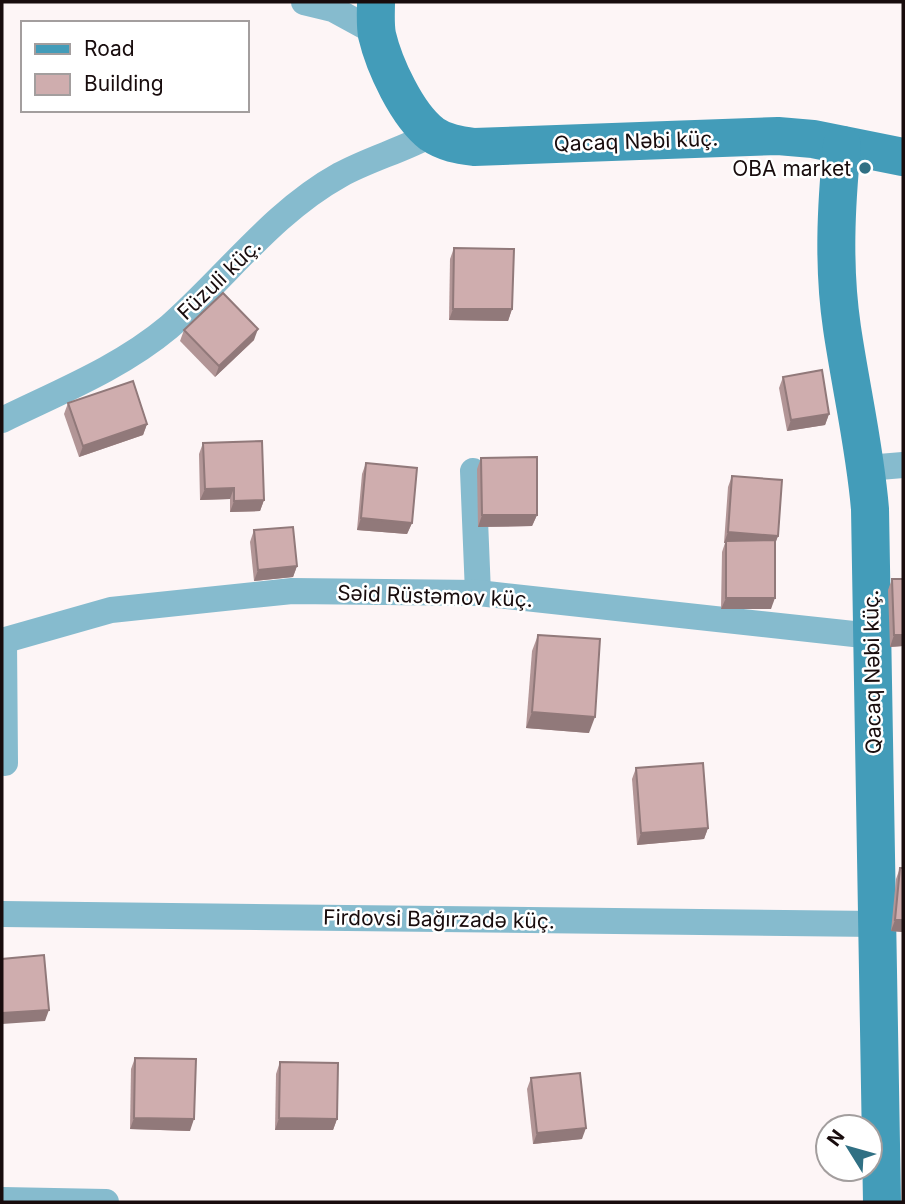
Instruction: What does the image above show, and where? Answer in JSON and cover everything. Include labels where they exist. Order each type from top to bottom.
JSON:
[{"type":"street","points":[[304,2],[376,17],[399,89],[414,116],[432,134]]},
{"type":"street","name":"Qacaq Nəbi küç.","points":[[432,134],[450,143],[474,147],[778,136],[806,138],[903,157]]},
{"type":"street","name":"Füzuli küç.","points":[[2,420],[134,353],[169,327],[244,252],[301,203],[340,175],[406,148],[432,134]]},
{"type":"street","name":"Qacaq Nəbi küç.","points":[[842,145],[835,247],[842,327],[885,467],[870,509],[882,1202]]},
{"type":"street","points":[[473,471],[478,593]]},
{"type":"street","name":"Səid Rüstəmov küç.","points":[[3,641],[111,610],[213,597],[292,591],[478,593],[872,636]]},
{"type":"street","points":[[3,641],[5,763]]},
{"type":"street","name":"Firdovsi Bağırzadə küç.","points":[[2,914],[876,924]]},
{"type":"street","points":[[2,1200],[106,1202]]},
{"type":"building","points":[[454,248],[514,249],[512,309],[453,309]]},
{"type":"building","points":[[223,293],[258,329],[219,366],[184,330]]},
{"type":"building","points":[[822,370],[829,414],[791,420],[783,377]]},
{"type":"building","points":[[133,381],[147,424],[83,446],[68,403]]},
{"type":"building","points":[[262,441],[264,500],[234,501],[234,488],[205,489],[203,443]]},
{"type":"building","points":[[537,457],[537,515],[482,515],[481,458]]},
{"type":"building","points":[[366,463],[417,468],[412,523],[361,518]]},
{"type":"building","points":[[732,476],[782,480],[778,536],[728,532]]},
{"type":"building","points":[[293,527],[297,566],[258,570],[254,530]]},
{"type":"building","points":[[775,540],[775,598],[726,598],[726,541]]},
{"type":"building","points":[[892,579],[903,579],[903,635],[894,635]]},
{"type":"building","points":[[538,635],[600,639],[595,717],[532,712]]},
{"type":"building","points":[[703,763],[708,828],[641,833],[636,768]]},
{"type":"building","points":[[900,868],[903,868],[903,920],[895,920]]},
{"type":"building","points":[[44,955],[49,1010],[2,1013],[2,959]]},
{"type":"building","points":[[135,1058],[196,1059],[194,1119],[134,1118]]},
{"type":"building","points":[[280,1062],[338,1063],[337,1119],[279,1118]]},
{"type":"building","points":[[580,1073],[586,1128],[537,1133],[531,1078]]},
{"type":"place","name":"OBA market","points":[[865,168]]}]
